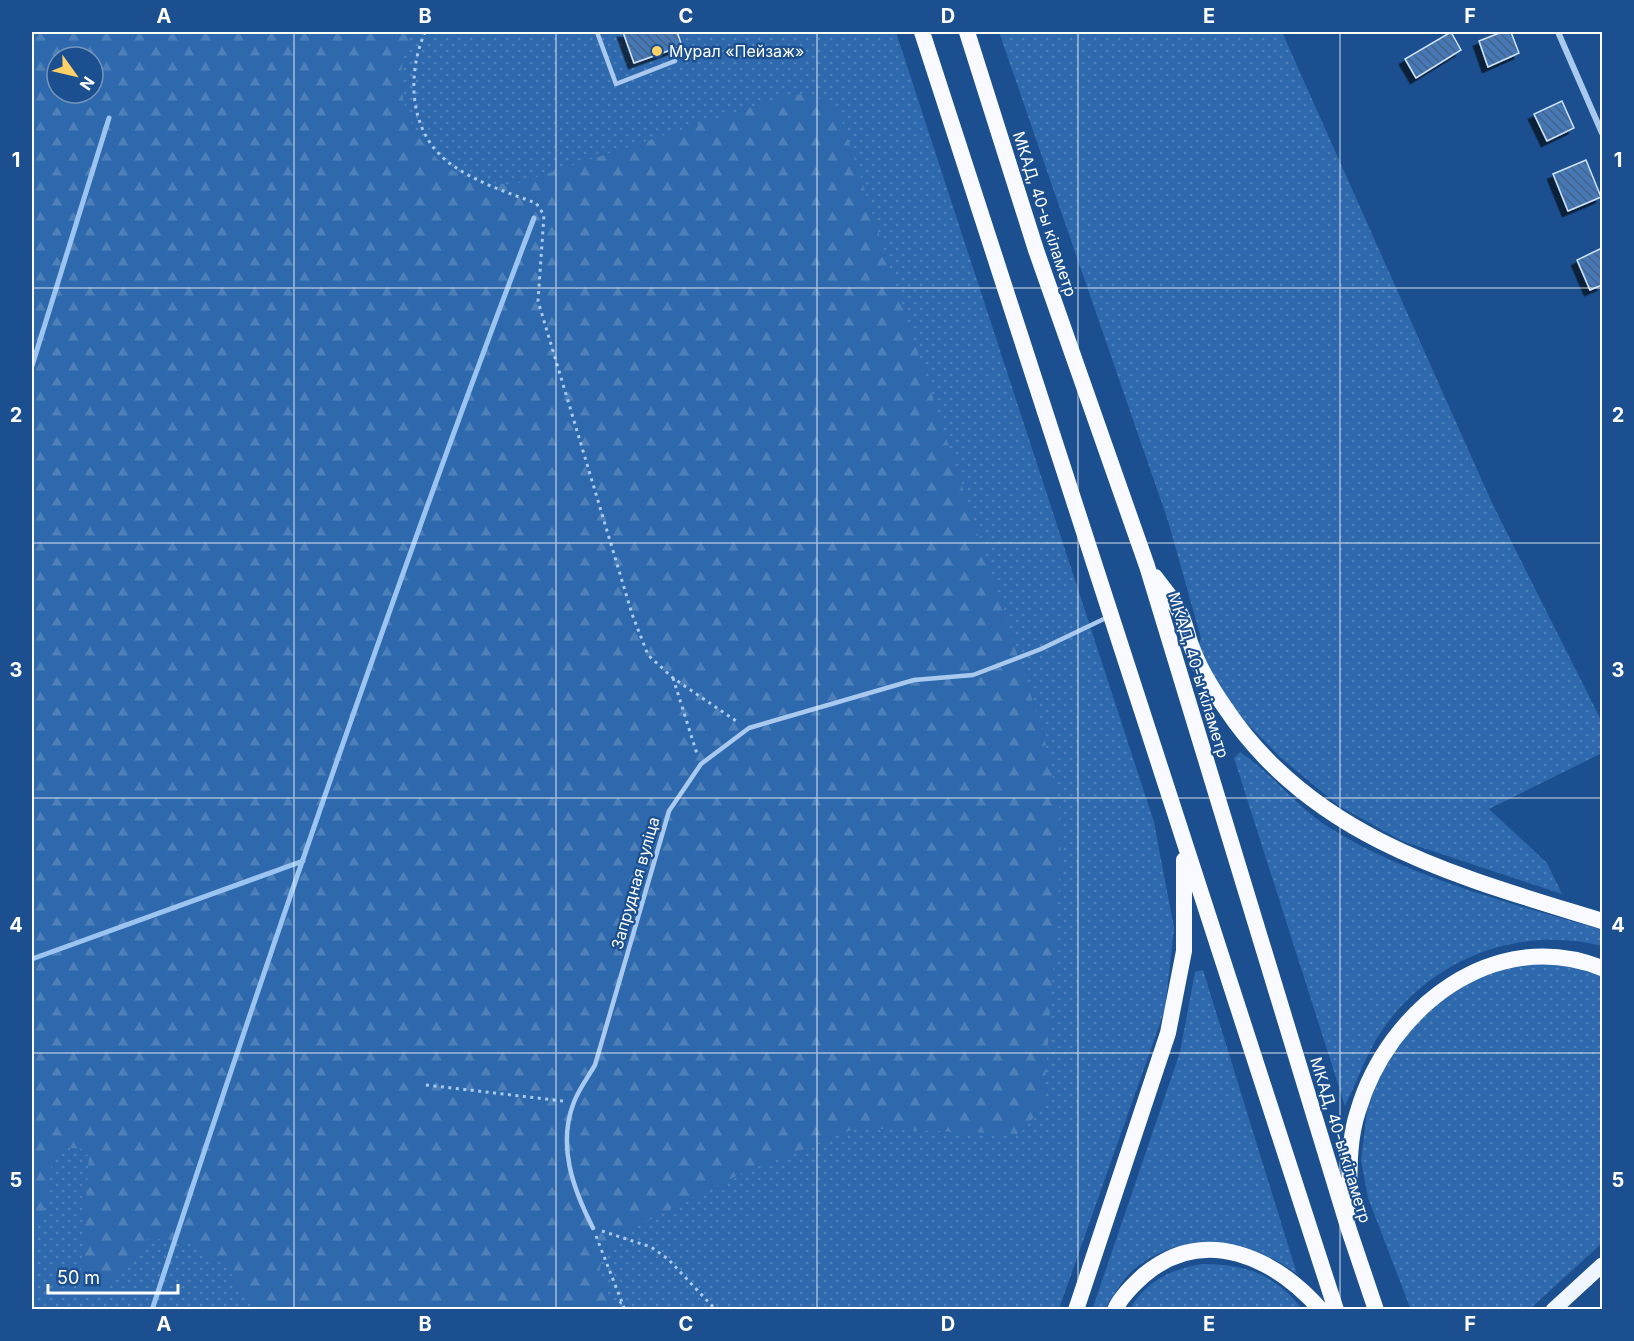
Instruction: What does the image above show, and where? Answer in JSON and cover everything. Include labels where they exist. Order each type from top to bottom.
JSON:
[{"type":"highway","points":[[922,32],[1336,1310]]},
{"type":"highway","name":"МКАД, 40-ы кіламетр","points":[[967,32],[1036,250],[1147,566],[1349,1230],[1376,1310]]},
{"type":"highway","points":[[1147,566],[1179,611],[1206,679],[1227,712],[1276,770],[1311,801],[1388,847],[1442,868],[1602,921]]},
{"type":"highway","points":[[1075,1307],[1168,1033],[1184,951],[1184,844]]},
{"type":"highway","points":[[1349,1230],[1350,1145],[1357,1111],[1368,1081],[1385,1048],[1406,1020],[1429,999],[1458,980],[1510,961],[1564,959],[1602,968]]},
{"type":"highway","points":[[1115,1310],[1137,1281],[1155,1265],[1179,1253],[1206,1250],[1234,1252],[1260,1261],[1284,1274],[1321,1310]]},
{"type":"main road","points":[[1553,1310],[1602,1265]]},
{"type":"street","points":[[1558,32],[1602,134]]},
{"type":"lane","points":[[597,32],[616,84],[675,62]]},
{"type":"lane","name":"Запрудная вуліца","points":[[592,1228],[575,1192],[565,1139],[574,1102],[595,1065],[669,811],[701,764],[748,729],[914,680],[974,675],[1041,649],[1110,616]]},
{"type":"path","points":[[425,32],[418,49],[413,89],[419,125],[435,149],[452,165],[504,191],[536,203],[544,214],[537,301],[632,614],[648,655],[672,678],[748,729]]},
{"type":"path","points":[[672,678],[701,764]]},
{"type":"path","points":[[426,1085],[574,1102]]},
{"type":"path","points":[[592,1228],[625,1310]]},
{"type":"path","points":[[592,1228],[651,1247],[668,1259],[716,1310]]},
{"type":"path","points":[[616,1310],[621,1302]]},
{"type":"green space","points":[[32,32],[896,32],[1154,822],[1174,928],[1165,1009],[1059,1309],[32,1309]]},
{"type":"green space","points":[[32,32],[411,32],[402,66],[402,93],[412,124],[420,138],[442,163],[455,172],[470,179],[512,185],[791,94],[813,96],[824,101],[840,115],[1043,733],[1059,805],[1061,860],[1044,1098],[1040,1110],[1019,1134],[856,1128],[744,1172],[633,1228],[606,1254],[600,1267],[601,1280],[616,1309],[253,1309],[227,1267],[185,1240],[148,1239],[113,1283],[101,1293],[87,1290],[80,1284],[89,1157],[82,1149],[63,1147],[53,1156],[44,1215],[32,1239]]},
{"type":"green space","points":[[999,32],[1282,32],[1492,503],[1602,722],[1602,753],[1489,809],[1547,863],[1562,894],[1402,841],[1339,806],[1281,758],[1231,707],[1198,646],[1201,638],[1168,521]]},
{"type":"green space","points":[[1240,752],[1252,760],[1318,820],[1361,846],[1428,876],[1602,930],[1602,946],[1570,941],[1539,940],[1508,945],[1478,954],[1450,967],[1424,985],[1401,1006],[1381,1032],[1345,1106],[1234,758]]},
{"type":"green space","points":[[1554,961],[1602,974],[1602,1243],[1530,1309],[1411,1310],[1368,1198],[1361,1160],[1368,1104],[1379,1072],[1415,1017],[1493,968]]},
{"type":"green space","points":[[1203,970],[1297,1274],[1278,1261],[1257,1252],[1214,1243],[1192,1244],[1171,1249],[1150,1258],[1127,1276],[1105,1309],[1092,1310],[1180,1052],[1195,972]]},
{"type":"green space","points":[[1202,1264],[1232,1266],[1258,1273],[1281,1287],[1302,1309],[1130,1309],[1136,1299],[1160,1278],[1180,1269]]},
{"type":"building","points":[[623,32],[677,32],[682,46],[634,63]]},
{"type":"building","points":[[1451,32],[1461,50],[1416,78],[1405,59]]},
{"type":"building","points":[[1502,32],[1511,32],[1519,53],[1488,67],[1479,41]]},
{"type":"building","points":[[1562,101],[1574,128],[1547,141],[1534,114]]},
{"type":"building","points":[[1586,160],[1601,197],[1568,211],[1553,174]]},
{"type":"building","points":[[1602,248],[1602,285],[1590,290],[1577,260]]},
{"type":"waterway","points":[[32,366],[109,118]]},
{"type":"waterway","points":[[152,1310],[337,761],[433,489],[534,218]]},
{"type":"waterway","points":[[32,959],[303,861]]},
{"type":"place","name":"Мурал «Пейзаж»","points":[[657,51]]}]
